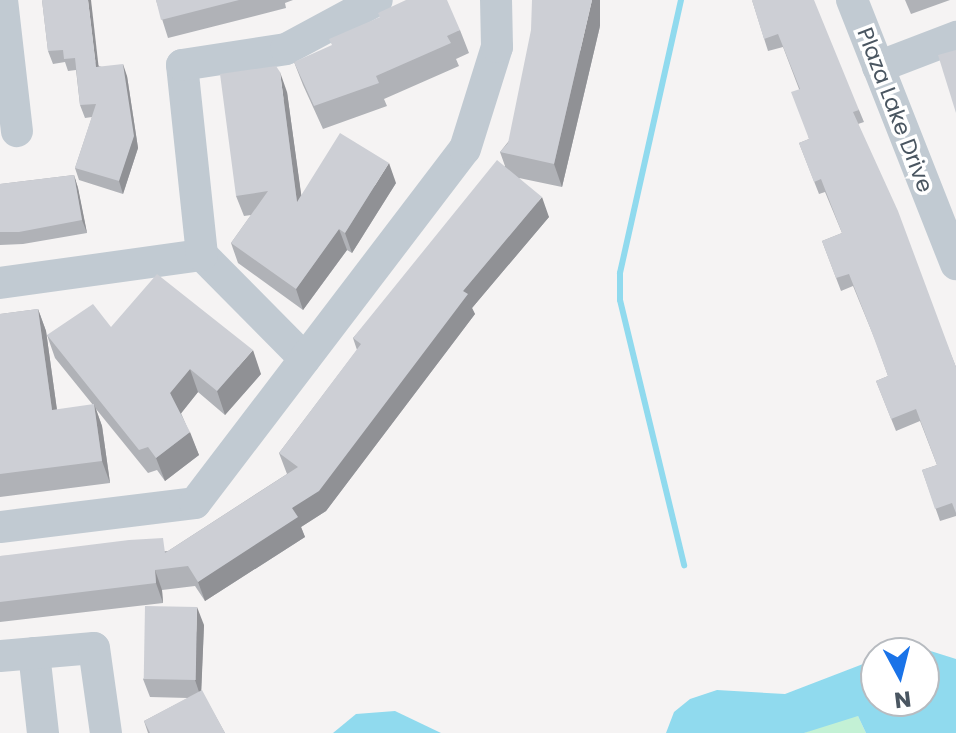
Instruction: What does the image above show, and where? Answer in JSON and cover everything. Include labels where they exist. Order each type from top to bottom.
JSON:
[{"type":"street","points":[[2,0],[17,131]]},
{"type":"street","points":[[305,359],[202,255],[182,65],[286,49],[377,0]]},
{"type":"street","points":[[0,527],[195,503],[465,149],[497,47],[496,0]]},
{"type":"street","name":"Plaza Lake Drive","points":[[852,0],[956,264]]},
{"type":"street","points":[[878,67],[956,37]]},
{"type":"street","points":[[0,283],[202,255]]},
{"type":"street","points":[[0,656],[94,648],[106,733]]},
{"type":"street","points":[[34,653],[43,733]]},
{"type":"green space","points":[[858,716],[866,733],[804,733],[843,717]]},
{"type":"water","points":[[940,654],[956,659],[956,733],[866,733],[858,716],[804,733],[666,733],[674,712],[690,699],[717,690],[785,694],[860,665],[860,717],[940,717]]},
{"type":"water","points":[[395,711],[441,733],[333,733],[356,714]]},
{"type":"building","points":[[42,0],[88,0],[96,67],[123,64],[134,136],[119,181],[75,168],[96,104],[80,105],[75,58],[64,59],[63,50],[48,51]]},
{"type":"building","points":[[156,0],[239,0],[161,20]]},
{"type":"building","points":[[406,0],[447,0],[460,30],[447,36],[451,43],[376,76],[379,83],[314,106],[294,62],[332,45],[329,39],[380,17],[378,13]]},
{"type":"building","points":[[532,0],[592,0],[554,164],[500,152],[508,143],[531,30]]},
{"type":"building","points":[[752,0],[814,0],[859,110],[853,112],[898,211],[956,367],[956,513],[952,503],[935,509],[922,470],[937,465],[916,409],[891,419],[876,381],[888,376],[871,330],[849,274],[836,278],[822,241],[842,233],[821,179],[814,182],[799,143],[809,139],[791,92],[800,89],[778,34],[764,39]]},
{"type":"building","points":[[956,50],[956,113],[938,55]]},
{"type":"building","points":[[276,66],[280,72],[297,202],[340,133],[389,163],[345,233],[339,229],[296,289],[231,243],[268,191],[236,196],[220,74]]},
{"type":"building","points":[[497,160],[542,197],[463,291],[468,294],[319,491],[292,508],[298,517],[198,582],[188,566],[155,570],[156,583],[0,602],[0,556],[163,538],[165,553],[298,467],[279,453],[361,344],[353,338]]},
{"type":"building","points":[[74,175],[82,220],[19,232],[0,232],[0,184]]},
{"type":"building","points":[[157,274],[253,350],[217,391],[190,369],[170,393],[190,432],[156,458],[148,447],[139,450],[47,335],[93,304],[111,327]]},
{"type":"building","points":[[38,309],[52,410],[94,404],[102,461],[0,474],[0,314]]},
{"type":"building","points":[[145,606],[197,607],[196,680],[144,679]]},
{"type":"building","points":[[202,690],[225,733],[150,733],[144,721]]},
{"type":"waterway","points":[[681,0],[620,273],[620,300],[684,565]]}]
